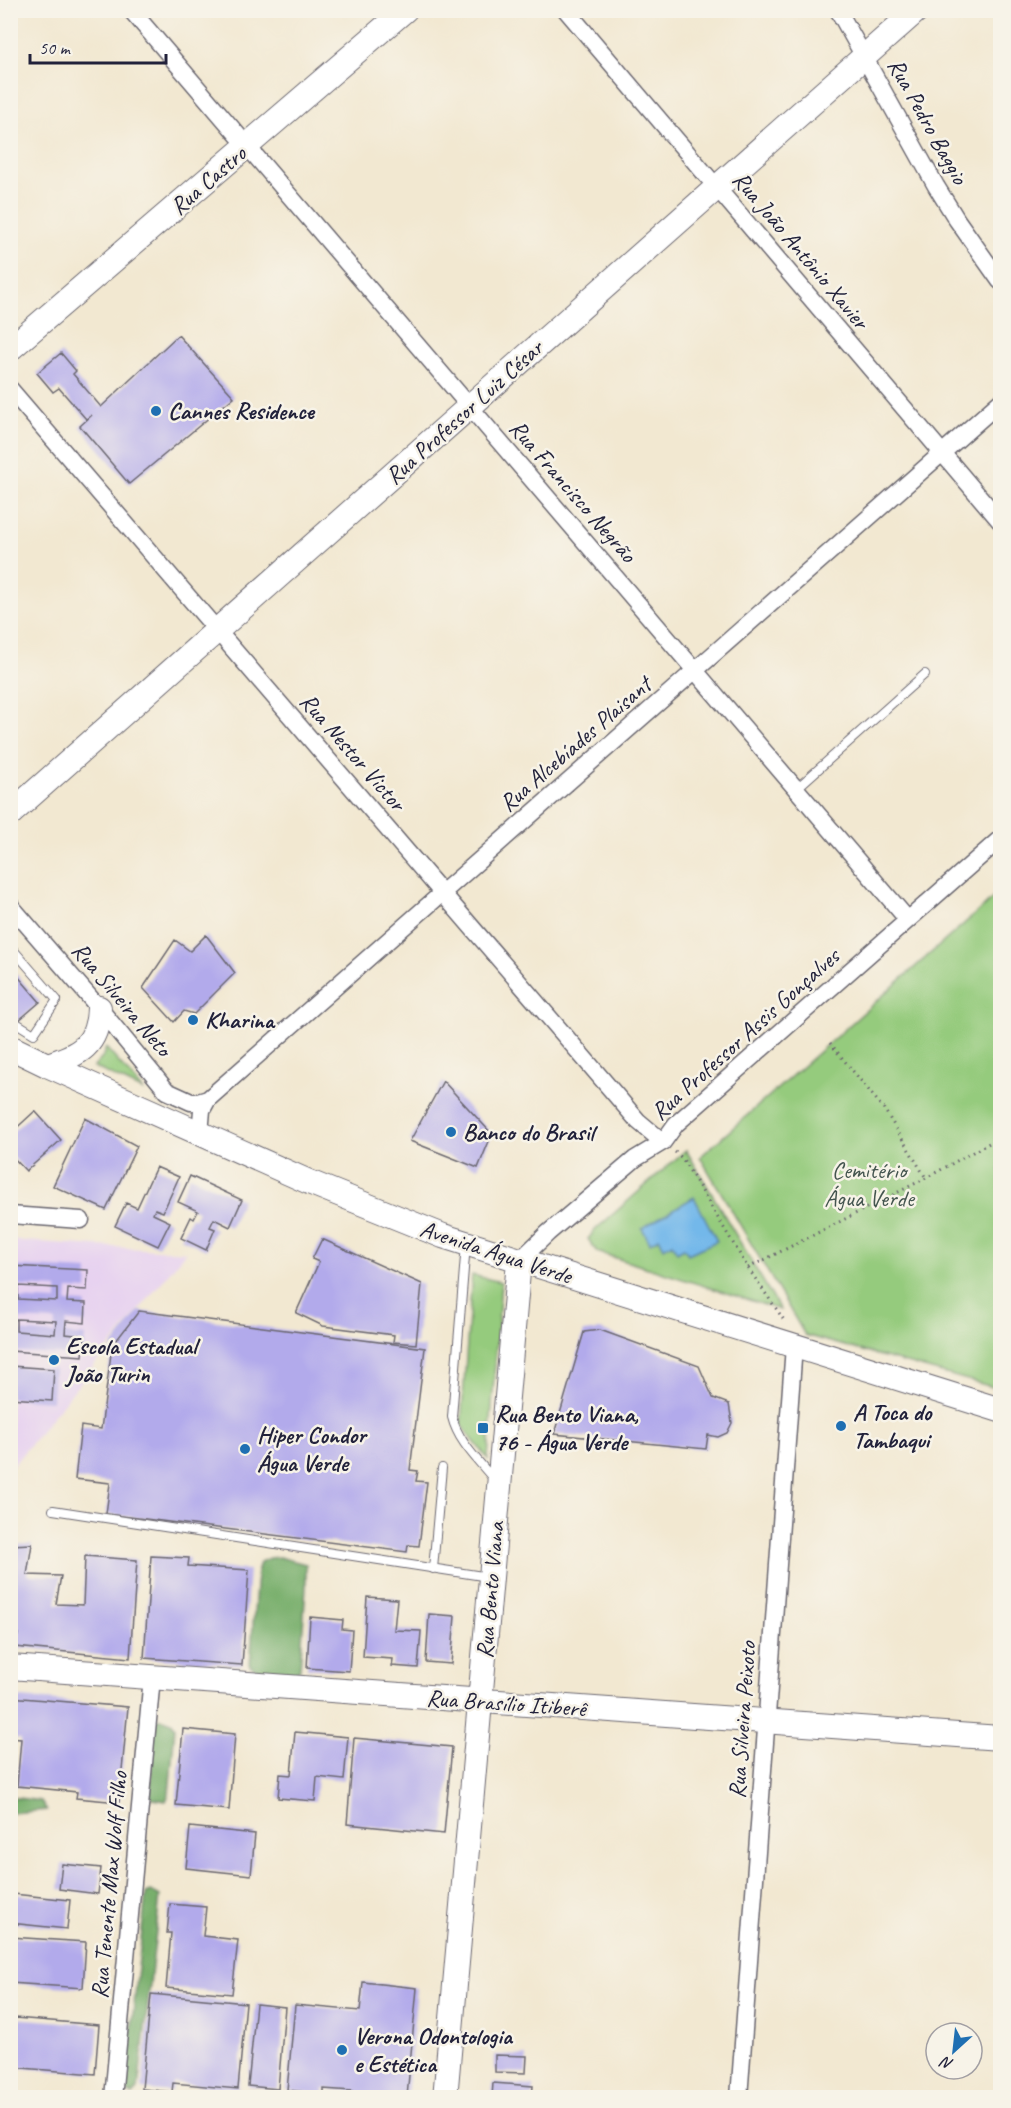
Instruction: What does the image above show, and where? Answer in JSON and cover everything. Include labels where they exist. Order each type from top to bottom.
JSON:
[{"type":"main road","name":"Rua Castro","points":[[10,349],[405,10]]},
{"type":"main road","name":"Rua Professor Luiz César","points":[[10,814],[917,10]]},
{"type":"main road","points":[[47,1065],[81,1052],[89,1043],[97,1026],[99,1008]]},
{"type":"main road","name":"Avenida Água Verde","points":[[10,1047],[201,1134],[386,1214],[466,1244],[1000,1410]]},
{"type":"main road","name":"Rua Bento Viana","points":[[445,2097],[519,1261]]},
{"type":"main road","name":"Rua Brasílio Itiberê","points":[[10,1667],[1000,1738]]},
{"type":"street","name":"Rua Francisco Negrão","points":[[131,10],[908,920]]},
{"type":"street","name":"Rua João Antônio Xavier","points":[[566,10],[1000,521]]},
{"type":"street","name":"Rua Pedro Baggio","points":[[838,10],[936,186],[1000,281]]},
{"type":"street","name":"Rua Nestor Victor","points":[[10,389],[638,1121],[663,1142]]},
{"type":"street","name":"Rua Alcebíades Plaisant","points":[[208,1099],[1000,402]]},
{"type":"street","name":"Rua Professor Assis Gonçalves","points":[[519,1261],[548,1233],[635,1159],[663,1142],[676,1124],[1000,839]]},
{"type":"street","name":"Rua Silveira Neto","points":[[10,906],[172,1094],[191,1102],[208,1099]]},
{"type":"street","points":[[201,1134],[202,1110],[208,1099]]},
{"type":"street","points":[[10,1215],[81,1220]]},
{"type":"street","name":"Rua Silveira Peixoto","points":[[739,2097],[794,1346]]},
{"type":"street","name":"Rua Tenente Max Wolf Filho","points":[[113,2097],[152,1677]]},
{"type":"lane","points":[[796,789],[925,674]]},
{"type":"lane","points":[[10,946],[57,999],[34,1034],[10,1019]]},
{"type":"lane","points":[[466,1244],[452,1417],[461,1439],[499,1486]]},
{"type":"lane","points":[[433,1569],[442,1468]]},
{"type":"lane","points":[[53,1510],[491,1578]]},
{"type":"path","points":[[830,1043],[884,1109],[926,1178]]},
{"type":"path","points":[[748,1268],[926,1178],[1000,1137]]},
{"type":"path","points":[[663,1142],[682,1158],[748,1268],[790,1327],[794,1346]]},
{"type":"shaded area","name":"Escola Estadual João Turin","points":[[11,1240],[186,1252],[11,1468]]},
{"type":"green space","name":"Cemitério Água Verde","points":[[1000,892],[1000,1389],[805,1335],[700,1157]]},
{"type":"green space","points":[[106,1048],[144,1091],[94,1067],[102,1058]]},
{"type":"green space","points":[[686,1150],[780,1310],[597,1252],[588,1239],[595,1230]],"holes":[[[659,1237],[717,1240],[684,1248],[672,1243],[664,1247]]]},
{"type":"green space","points":[[472,1275],[501,1282],[488,1459],[461,1425]]},
{"type":"green space","points":[[279,1557],[306,1564],[300,1669],[295,1673],[257,1670],[250,1665],[257,1573],[260,1562]]},
{"type":"green space","points":[[161,1718],[172,1722],[175,1727],[169,1794],[166,1801],[153,1799],[150,1795],[154,1726],[156,1720]]},
{"type":"green space","points":[[11,1797],[41,1801],[47,1810],[11,1813]]},
{"type":"green space","points":[[151,1891],[160,1896],[138,2090],[133,2095],[125,2089],[146,1893]]},
{"type":"water","points":[[694,1197],[717,1241],[688,1254],[684,1248],[677,1252],[672,1243],[664,1248],[659,1238],[650,1243],[642,1228]]},
{"type":"building","name":"Cannes Residence","points":[[178,335],[234,397],[129,484],[80,426],[92,415],[86,419],[59,388],[53,392],[37,373],[61,353],[76,371],[73,374],[101,407]]},
{"type":"building","points":[[206,935],[235,973],[194,1014],[184,1011],[174,1022],[143,988],[175,940],[190,951]]},
{"type":"building","points":[[10,967],[40,1002],[18,1021],[10,1012]]},
{"type":"building","points":[[443,1081],[492,1134],[478,1168],[410,1141]]},
{"type":"building","points":[[35,1111],[61,1140],[26,1171],[10,1154],[10,1134]]},
{"type":"building","points":[[85,1118],[137,1146],[106,1210],[53,1186]]},
{"type":"building","points":[[156,1167],[179,1177],[163,1212],[155,1209],[153,1214],[170,1222],[158,1246],[115,1226],[126,1203],[137,1208]]},
{"type":"building","points":[[190,1176],[242,1200],[230,1227],[214,1219],[210,1227],[215,1229],[206,1250],[181,1238],[191,1217],[194,1219],[198,1211],[178,1202]]},
{"type":"building","points":[[322,1239],[422,1284],[416,1344],[393,1342],[394,1335],[323,1326],[296,1313],[319,1262],[312,1259]]},
{"type":"building","points":[[10,1266],[88,1270],[87,1290],[68,1289],[67,1302],[86,1303],[85,1323],[66,1321],[65,1334],[85,1336],[83,1356],[10,1351]],"holes":[[[18,1286],[57,1288],[57,1301],[18,1299]],[[16,1319],[56,1321],[55,1334],[16,1331]]]},
{"type":"building","name":"Hiper Condor Água Verde","points":[[139,1311],[425,1348],[410,1470],[418,1471],[416,1481],[427,1482],[419,1546],[408,1545],[407,1552],[106,1514],[110,1483],[75,1479],[81,1426],[101,1429],[112,1346]]},
{"type":"building","points":[[600,1330],[699,1366],[713,1398],[729,1404],[732,1423],[727,1433],[718,1437],[708,1435],[706,1449],[554,1434],[584,1332]]},
{"type":"building","points":[[10,1366],[54,1369],[52,1401],[10,1398]]},
{"type":"building","points":[[32,1544],[27,1575],[61,1576],[56,1604],[83,1605],[85,1556],[137,1560],[130,1658],[15,1647],[18,1634],[10,1633],[10,1545]]},
{"type":"building","points":[[151,1556],[189,1558],[188,1566],[249,1570],[242,1665],[144,1658]]},
{"type":"building","points":[[367,1597],[397,1599],[394,1630],[421,1631],[418,1668],[392,1666],[393,1659],[363,1657]]},
{"type":"building","points":[[429,1614],[455,1616],[451,1664],[426,1662]]},
{"type":"building","points":[[310,1617],[343,1620],[342,1629],[352,1630],[349,1671],[307,1668]]},
{"type":"building","points":[[10,1697],[128,1707],[119,1802],[76,1798],[77,1792],[17,1786],[21,1739],[10,1738]]},
{"type":"building","points":[[183,1729],[235,1734],[229,1810],[176,1805]]},
{"type":"building","points":[[295,1732],[348,1737],[344,1780],[317,1777],[315,1801],[278,1798],[280,1774],[291,1775]]},
{"type":"building","points":[[354,1738],[452,1747],[444,1834],[347,1824]]},
{"type":"building","points":[[190,1827],[255,1834],[251,1875],[186,1868]]},
{"type":"building","points":[[62,1864],[101,1868],[98,1894],[59,1889]]},
{"type":"building","points":[[13,1894],[70,1900],[67,1929],[10,1923]]},
{"type":"building","points":[[170,1904],[206,1907],[203,1936],[238,1940],[232,1994],[166,1988],[171,1933],[167,1933]]},
{"type":"building","points":[[10,1937],[86,1942],[83,1988],[10,1983]]},
{"type":"building","points":[[363,1982],[417,1988],[407,2097],[352,2095],[352,2091],[324,2089],[324,2094],[287,2090],[295,2005],[360,2011]]},
{"type":"building","points":[[151,1994],[246,2003],[238,2089],[173,2083],[172,2092],[142,2089]]},
{"type":"building","points":[[256,2004],[285,2007],[278,2089],[248,2086]]},
{"type":"building","points":[[15,2018],[99,2025],[95,2074],[10,2067],[10,2022],[15,2023]]},
{"type":"building","points":[[495,2055],[527,2056],[526,2073],[495,2072]]},
{"type":"building","points":[[493,2083],[533,2086],[532,2097],[492,2097]]},
{"type":"place","name":"Cannes Residence","points":[[156,411]]},
{"type":"place","name":"Kharina","points":[[193,1020]]},
{"type":"place","name":"Banco do Brasil","points":[[451,1132]]},
{"type":"place","name":"Escola Estadual João Turin","points":[[54,1360]]},
{"type":"place","name":"A Toca do Tambaqui","points":[[841,1426]]},
{"type":"place","name":"Rua Bento Viana, 76 - Água Verde","points":[[483,1428]]},
{"type":"place","name":"Hiper Condor Água Verde","points":[[245,1449]]},
{"type":"place","name":"Verona Odontologia e Estética","points":[[342,2050]]}]
